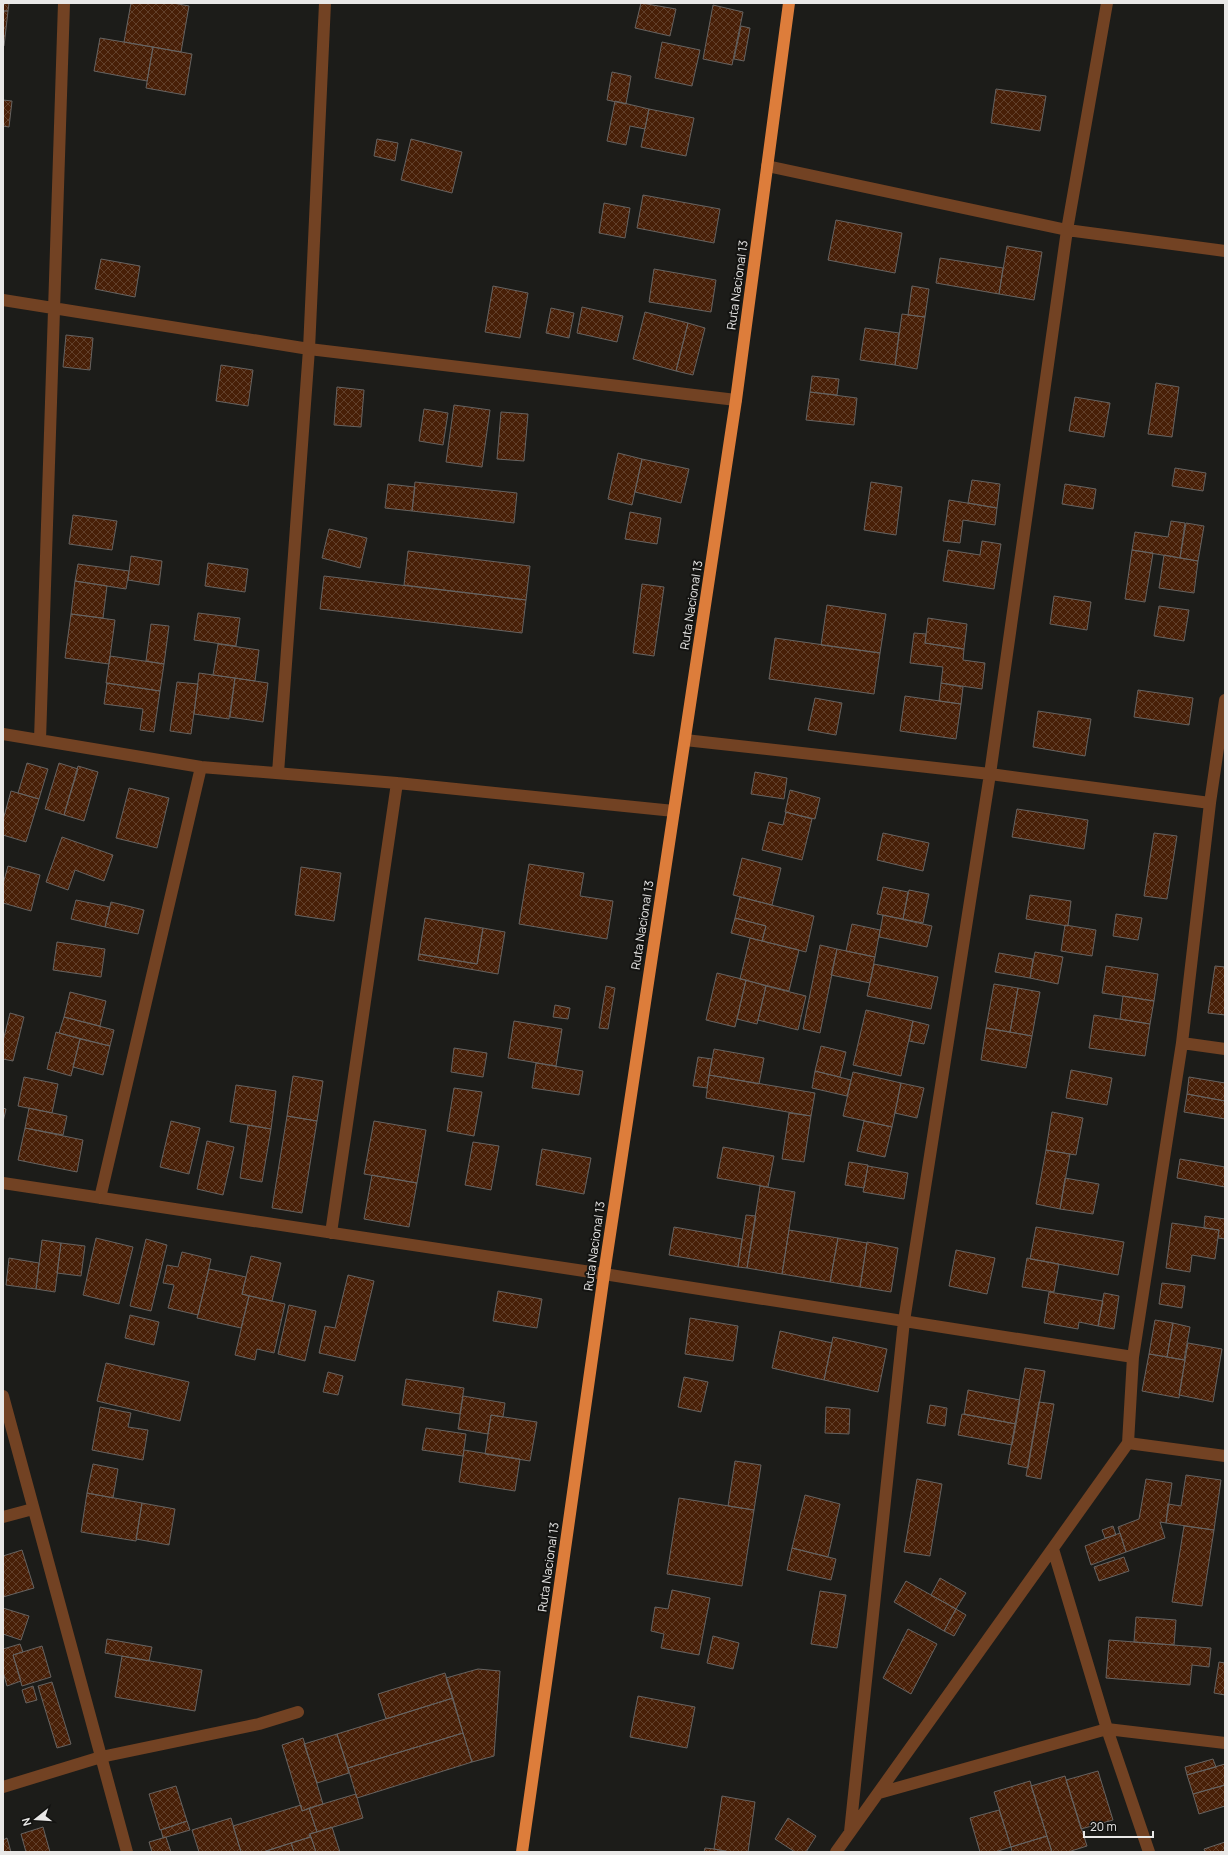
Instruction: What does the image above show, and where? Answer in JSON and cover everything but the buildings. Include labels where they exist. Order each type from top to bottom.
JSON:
[{"type":"highway","name":"Ruta Nacional 13","points":[[522,1852],[604,1274],[736,400],[789,3]]},
{"type":"street","points":[[40,740],[64,3]]},
{"type":"street","points":[[278,774],[309,349],[325,3]]},
{"type":"street","points":[[850,1832],[904,1322],[990,774],[1067,230],[1107,3]]},
{"type":"street","points":[[767,166],[1067,230],[1225,251]]},
{"type":"street","points":[[3,300],[309,349],[736,400]]},
{"type":"street","points":[[836,1852],[1128,1443],[1133,1357],[1182,1043],[1210,803],[1225,700]]},
{"type":"street","points":[[3,734],[200,767],[397,783],[674,811]]},
{"type":"street","points":[[685,740],[990,774],[1210,803]]},
{"type":"street","points":[[100,1198],[200,767]]},
{"type":"street","points":[[331,1233],[397,783]]},
{"type":"street","points":[[1182,1043],[1225,1048]]},
{"type":"street","points":[[3,1183],[604,1274],[1133,1357]]},
{"type":"street","points":[[3,1396],[127,1852]]},
{"type":"street","points":[[1128,1443],[1225,1456]]},
{"type":"street","points":[[3,1517],[33,1509]]},
{"type":"street","points":[[1053,1549],[1107,1729],[1149,1852]]},
{"type":"street","points":[[3,1787],[101,1757],[259,1724],[298,1712]]},
{"type":"street","points":[[879,1793],[1107,1729],[1225,1743]]}]
